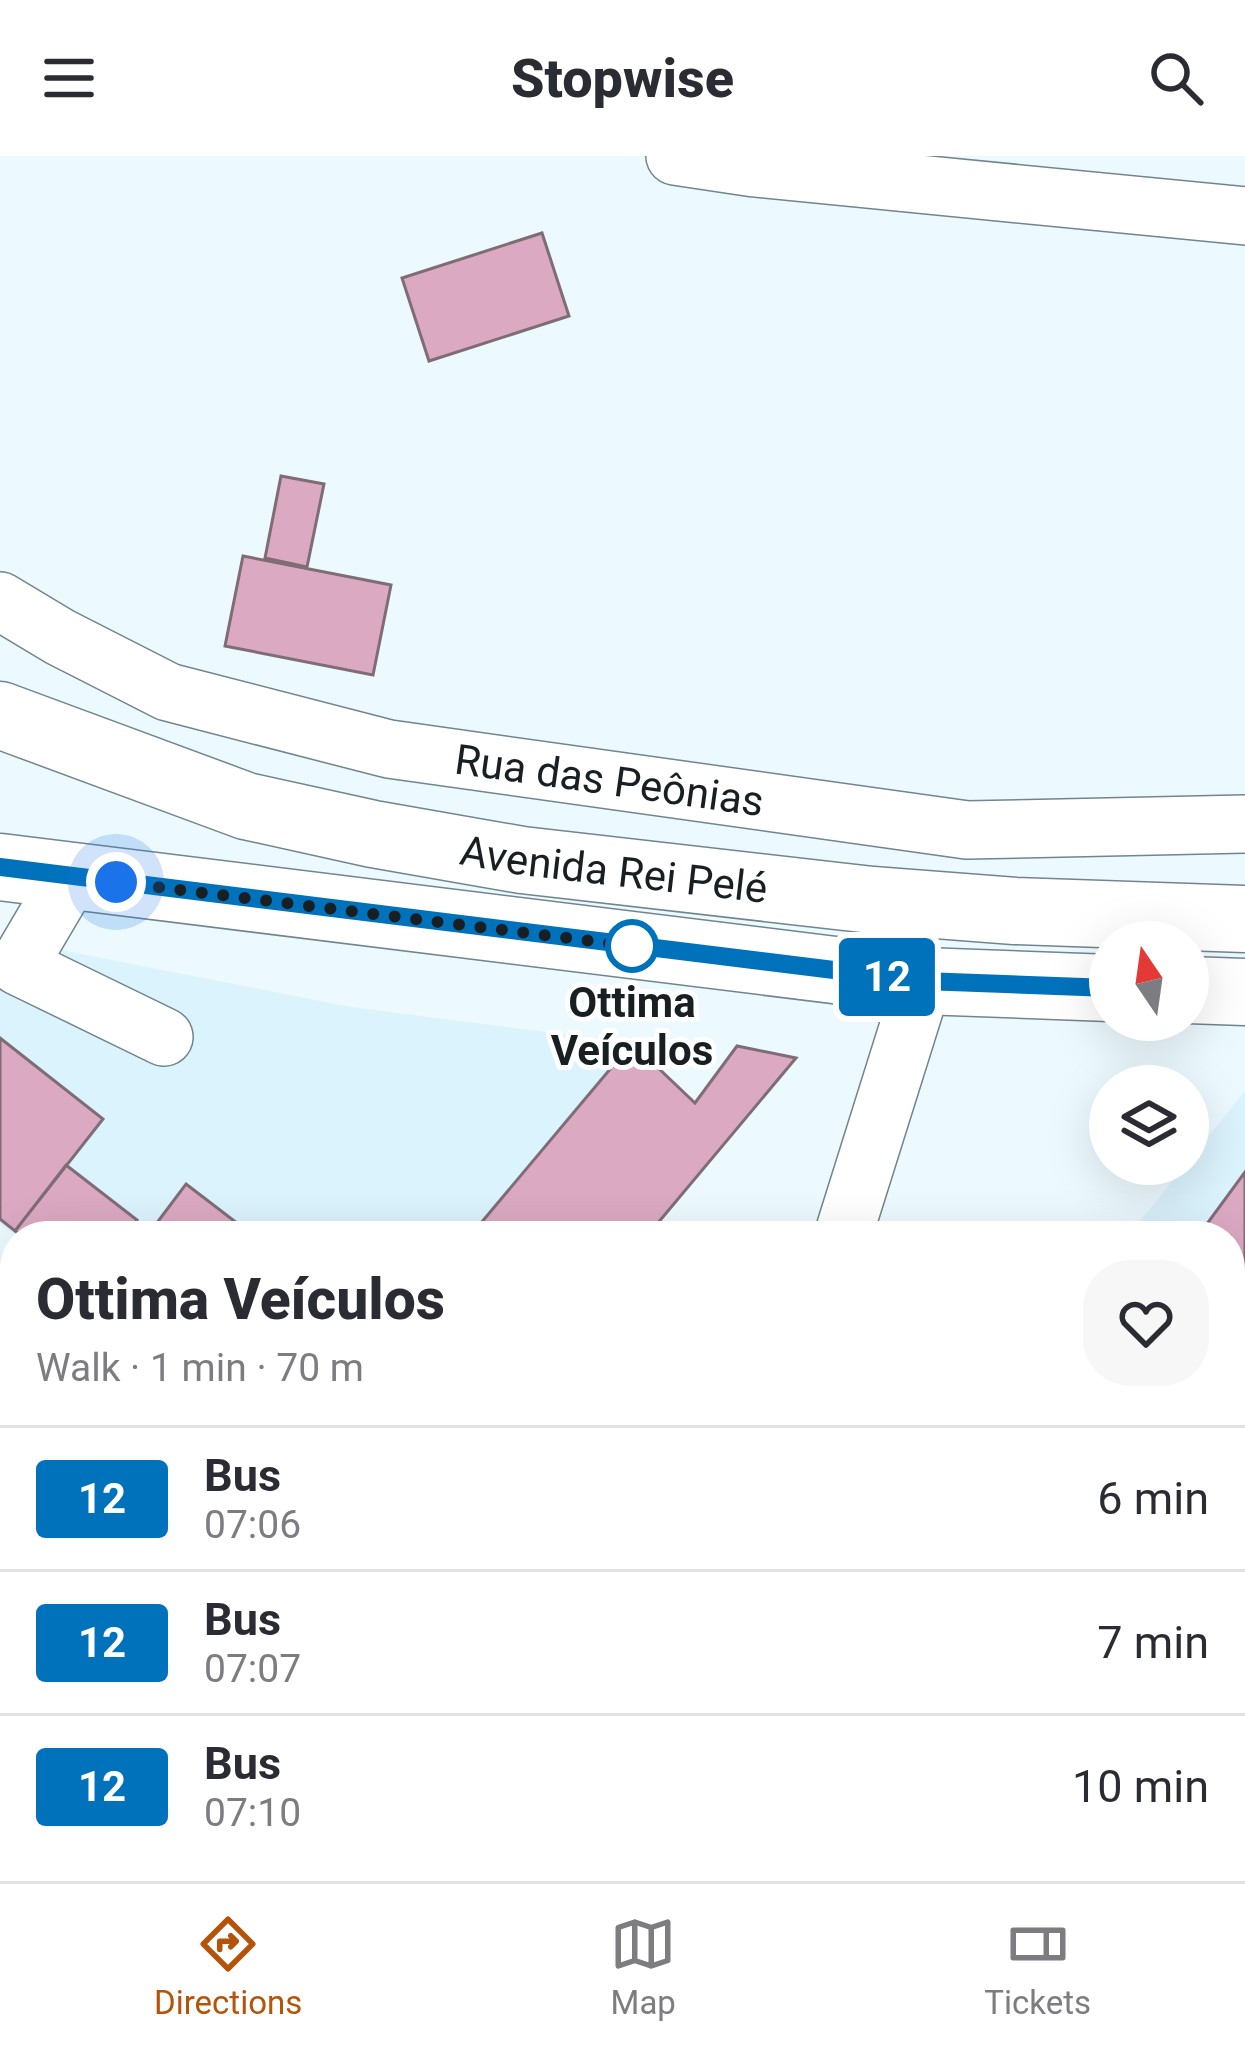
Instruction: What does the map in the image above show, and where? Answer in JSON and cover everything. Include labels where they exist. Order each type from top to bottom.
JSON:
[{"type":"main road","name":"Avenida Rei Pelé","points":[[0,716],[246,806],[522,860],[872,900],[1015,911],[1245,919]]},
{"type":"main road","name":"Avenida Rei Pelé","points":[[0,867],[923,981],[1089,987]]},
{"type":"main road","points":[[1209,991],[1245,992]]},
{"type":"street","points":[[674,156],[1245,216]]},
{"type":"street","name":"Rua das Peônias","points":[[0,601],[168,692],[389,748],[967,830],[1245,824]]},
{"type":"street","points":[[71,876],[9,965],[164,1036]]},
{"type":"street","points":[[849,1221],[923,981]]},
{"type":"shaded area","name":"Ottima Veículos","points":[[0,938],[350,1007],[632,1043],[483,1221],[0,1221]]},
{"type":"shaded area","points":[[1245,1091],[1245,1221],[1140,1221],[1169,1185],[1209,1185],[1209,1136]]},
{"type":"building","points":[[542,233],[569,316],[429,361],[402,278]]},
{"type":"building","points":[[281,476],[324,484],[307,567],[265,558]]},
{"type":"building","points":[[243,556],[391,585],[373,675],[225,646]]},
{"type":"building","points":[[0,1038],[103,1119],[23,1221],[0,1219]]},
{"type":"building","points":[[632,1043],[695,1103],[737,1046],[796,1058],[660,1221],[483,1221]]},
{"type":"building","points":[[66,1165],[137,1220],[136,1221],[23,1221]]},
{"type":"building","points":[[1245,1172],[1245,1221],[1209,1221]]},
{"type":"building","points":[[186,1184],[234,1221],[158,1221]]},
{"type":"bus line","name":"12","points":[[0,867],[923,981],[1089,987]]},
{"type":"place","name":"Ottima Veículos","points":[[632,946]]},
{"type":"route","points":[[116,882],[632,946]]}]
